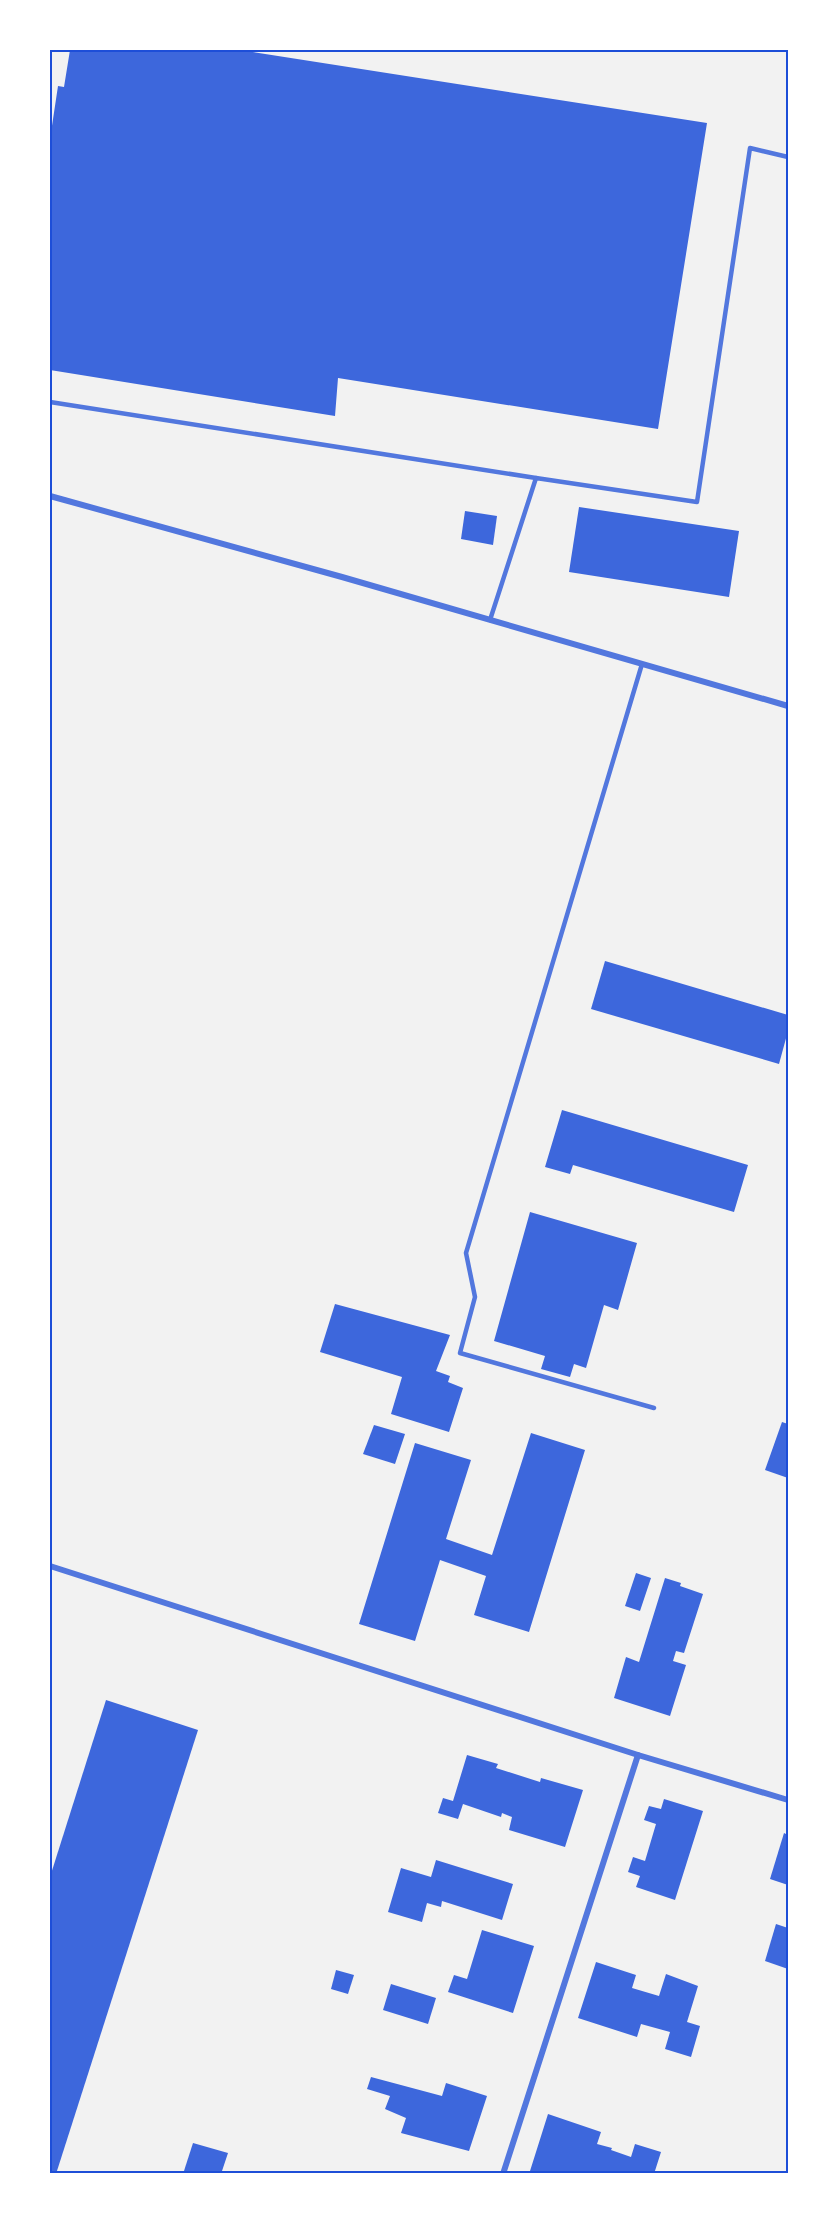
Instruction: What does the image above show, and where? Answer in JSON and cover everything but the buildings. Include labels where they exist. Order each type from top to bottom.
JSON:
[{"type":"street","points":[[50,496],[789,706]]},
{"type":"street","points":[[50,1566],[639,1755],[789,1800]]},
{"type":"street","points":[[503,2174],[639,1755]]},
{"type":"lane","points":[[50,402],[697,502],[750,148],[789,157]]},
{"type":"lane","points":[[490,620],[536,478]]},
{"type":"lane","points":[[642,664],[466,1253],[475,1297],[460,1353],[654,1408]]}]
